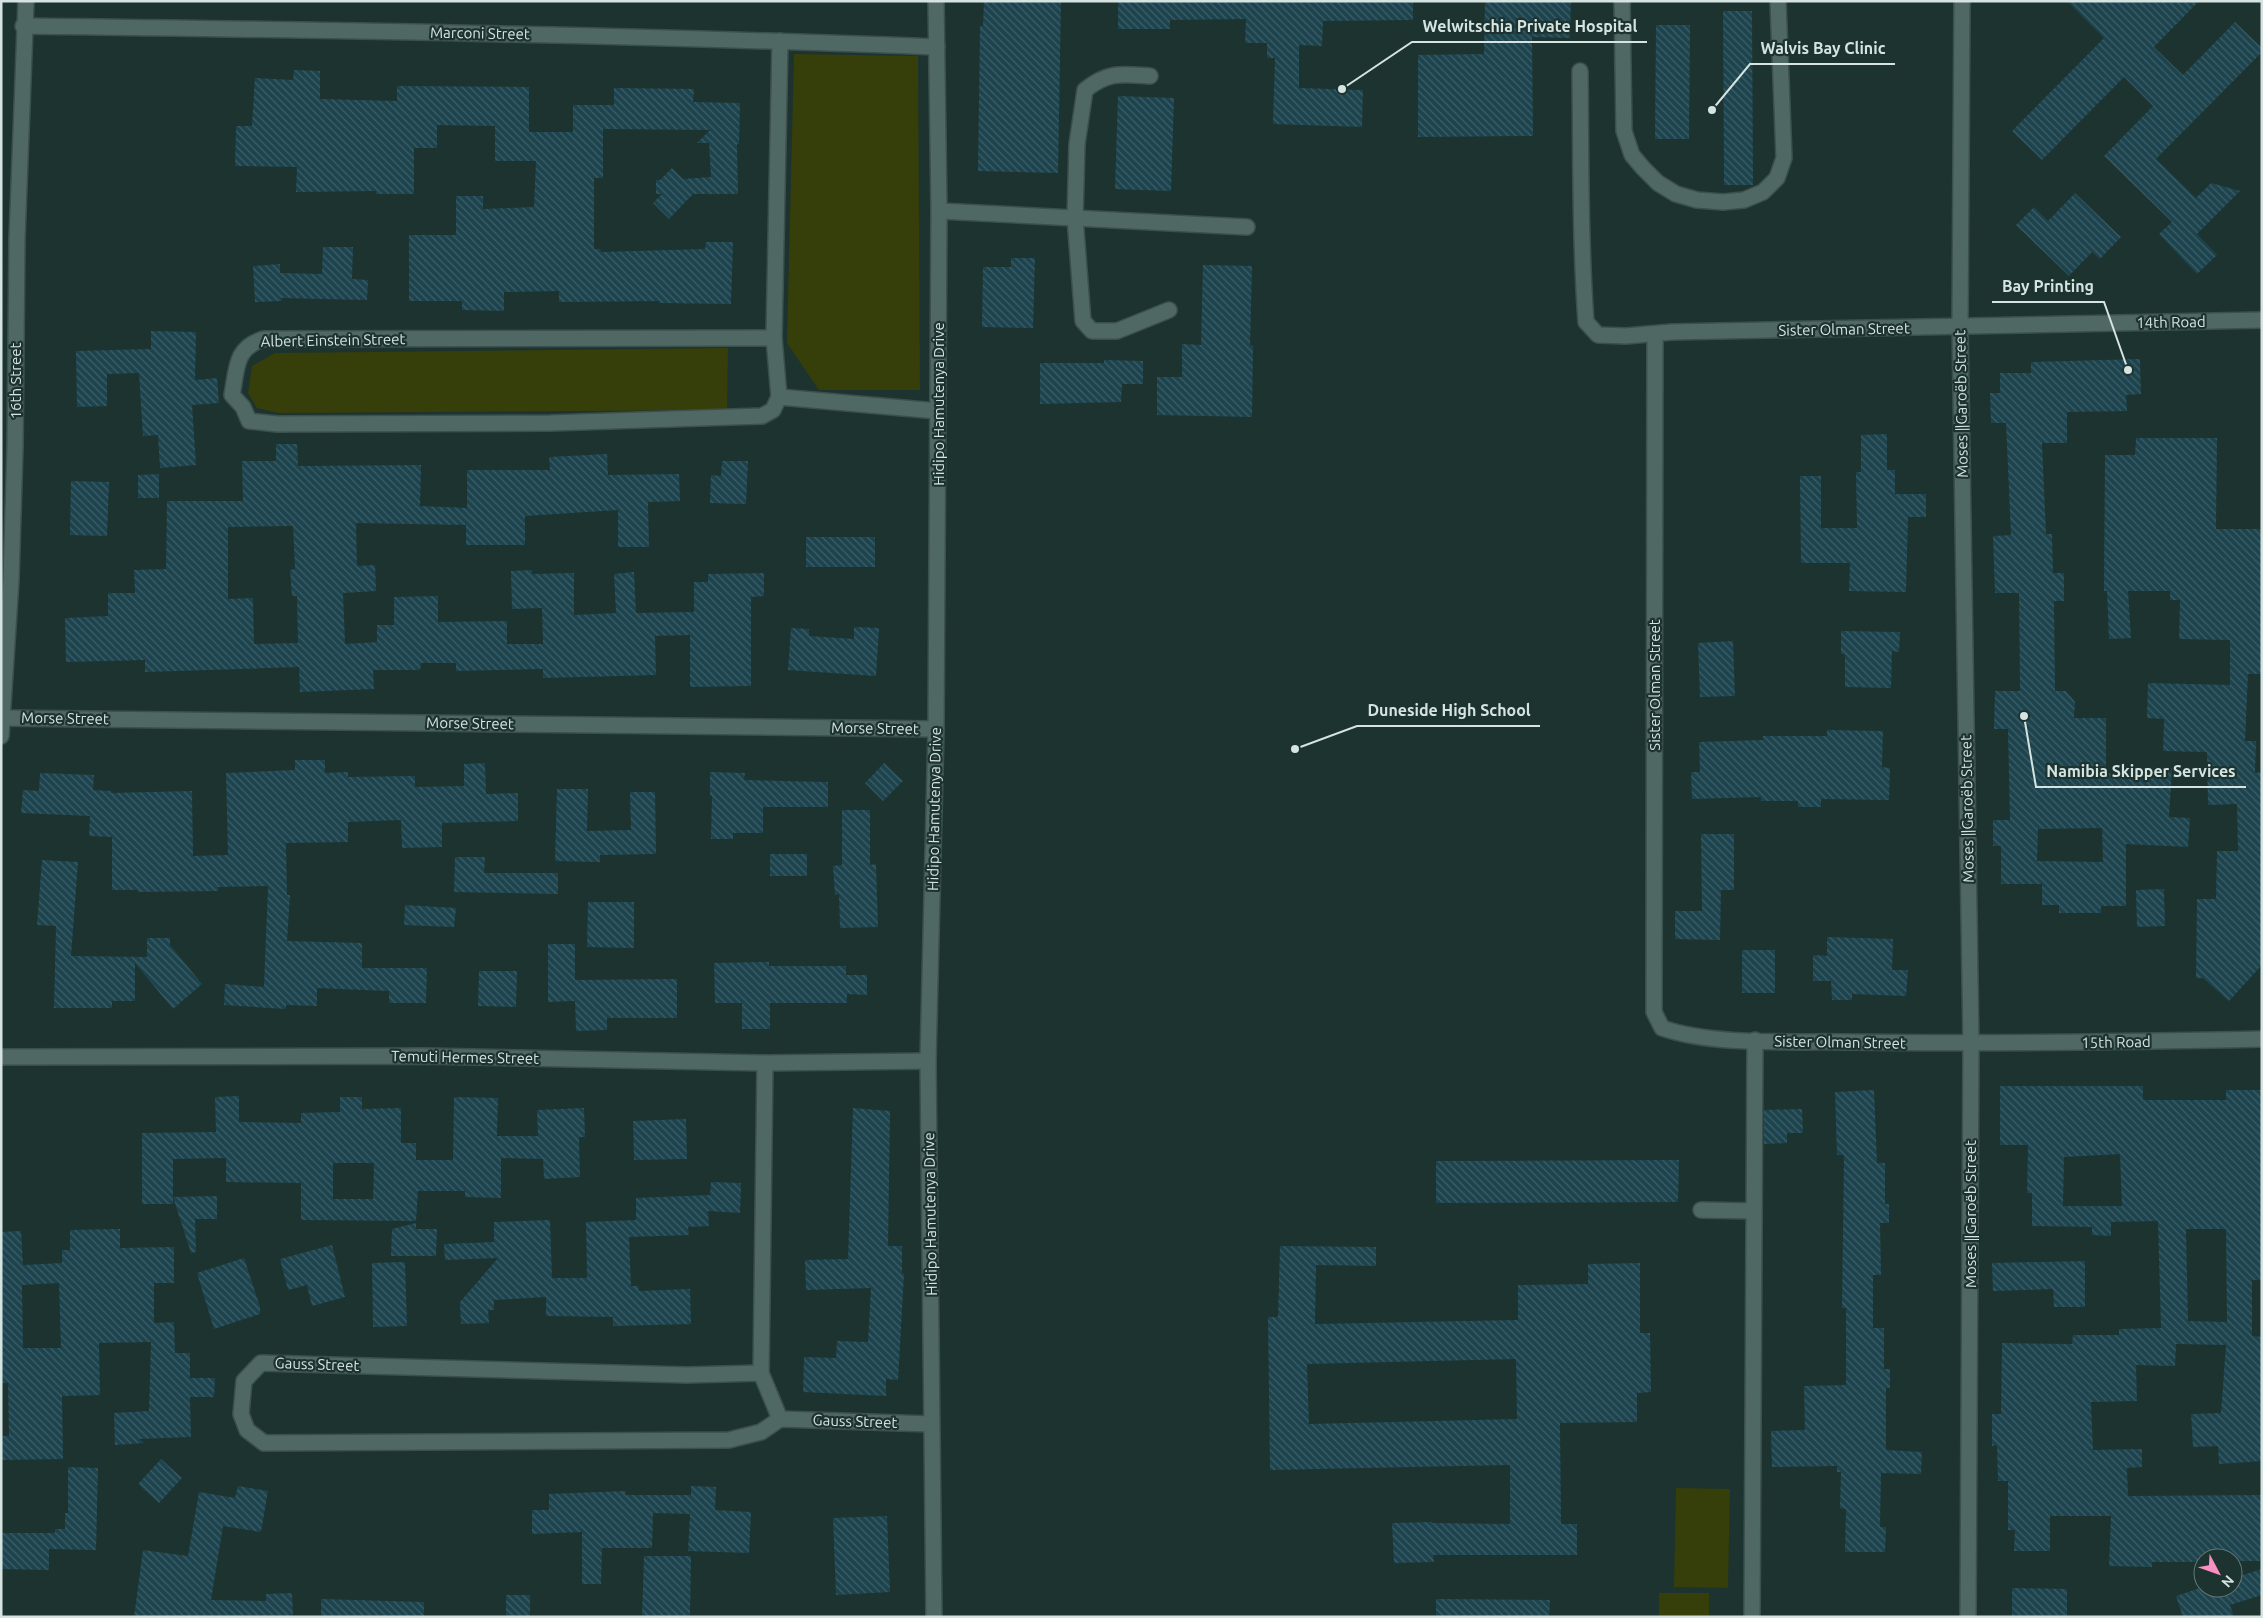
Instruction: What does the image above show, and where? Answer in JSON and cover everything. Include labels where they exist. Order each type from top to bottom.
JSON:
[{"type":"street","name":"16th Street","points":[[1,736],[11,580],[16,238],[23,26],[26,1]]},
{"type":"street","name":"Hidipo Hamutenya Drive","points":[[934,1617],[928,1061],[936,729],[939,211],[936,1]]},
{"type":"street","points":[[1622,1],[1624,131],[1632,155],[1658,182],[1676,194],[1697,200],[1723,202],[1744,200],[1763,192],[1777,178],[1784,158],[1778,1]]},
{"type":"street","name":"Moses ǁGaroëb Street","points":[[1962,1],[1960,327],[1971,1044],[1968,1617]]},
{"type":"street","name":"Marconi Street","points":[[23,26],[430,32],[937,47]]},
{"type":"street","points":[[780,41],[774,338],[779,398],[938,411]]},
{"type":"street","points":[[1580,71],[1581,236],[1586,322],[1598,335],[1655,334]]},
{"type":"street","points":[[1150,76],[1116,74],[1098,79],[1085,90],[1077,144],[1074,218],[1083,321],[1092,330],[1117,332],[1169,310]]},
{"type":"street","points":[[939,211],[1247,227]]},
{"type":"street","name":"14th Road","points":[[1960,327],[2262,320]]},
{"type":"street","name":"Sister Olman Street","points":[[1960,327],[1672,332],[1655,334],[1654,1012],[1662,1028],[1683,1035],[1754,1040],[1971,1044]]},
{"type":"street","name":"Albert Einstein Street","points":[[774,338],[264,339],[251,343],[242,352],[232,395],[242,406],[249,421],[277,424],[551,423],[762,416],[774,410],[779,398]]},
{"type":"street","name":"Morse Street","points":[[3,718],[936,729]]},
{"type":"street","name":"15th Road","points":[[1971,1044],[2262,1039]]},
{"type":"street","points":[[1752,1617],[1754,1040]]},
{"type":"street","name":"Temuti Hermes Street","points":[[1,1057],[426,1056],[765,1063],[928,1061]]},
{"type":"street","points":[[765,1063],[760,1373],[780,1419]]},
{"type":"street","points":[[1701,1210],[1753,1210]]},
{"type":"street","name":"Gauss Street","points":[[760,1373],[686,1375],[261,1363],[244,1381],[241,1414],[247,1430],[264,1443],[729,1440],[760,1432],[780,1419],[931,1424]]},
{"type":"green space","points":[[794,54],[918,56],[920,390],[819,390],[787,343]]},
{"type":"green space","points":[[728,348],[727,410],[279,413],[257,408],[248,393],[252,366],[275,353]]},
{"type":"green space","points":[[1676,1488],[1730,1489],[1728,1588],[1674,1587]]},
{"type":"green space","points":[[1659,1593],[1709,1593],[1709,1617],[1659,1617]]},
{"type":"building","points":[[984,1],[1061,1],[1058,173],[978,171],[980,26],[983,26]]},
{"type":"building","points":[[1118,1],[1413,1],[1413,20],[1323,21],[1322,46],[1299,45],[1299,88],[1363,90],[1362,127],[1273,124],[1275,58],[1267,58],[1267,43],[1245,43],[1246,19],[1170,20],[1170,29],[1118,29]]},
{"type":"building","points":[[1485,1],[1571,1],[1570,38],[1532,37],[1533,136],[1418,137],[1418,55],[1484,54]]},
{"type":"building","points":[[2067,1],[2199,1],[2154,47],[2183,75],[2235,22],[2262,48],[2262,52],[2156,159],[2196,198],[2211,183],[2240,191],[2197,234],[2217,255],[2197,274],[2159,234],[2172,222],[2104,156],[2153,106],[2124,77],[2042,160],[2012,131],[2104,38]]},
{"type":"building","points":[[1723,11],[1752,11],[1753,185],[1724,185]]},
{"type":"building","points":[[1656,25],[1690,25],[1689,139],[1655,139]]},
{"type":"building","points":[[294,70],[320,71],[320,99],[397,101],[397,86],[529,87],[529,132],[573,132],[573,105],[614,105],[614,88],[694,89],[693,102],[740,103],[739,144],[737,144],[738,194],[693,194],[669,219],[653,203],[662,194],[656,194],[656,180],[660,180],[672,168],[683,179],[711,177],[709,143],[697,143],[710,130],[603,129],[603,178],[594,178],[594,249],[600,249],[601,252],[705,249],[706,242],[733,242],[731,304],[659,303],[659,301],[559,302],[559,291],[504,292],[504,311],[462,310],[462,301],[409,301],[409,235],[456,235],[456,196],[483,196],[483,209],[534,207],[536,161],[495,161],[495,126],[437,125],[437,148],[414,148],[414,194],[376,194],[376,191],[296,192],[297,167],[235,166],[236,126],[252,126],[255,78],[293,80]]},
{"type":"building","points":[[1118,96],[1174,98],[1171,191],[1115,189]]},
{"type":"building","points":[[2075,193],[2121,237],[2100,259],[2092,252],[2069,276],[2016,225],[2034,207],[2048,221]]},
{"type":"building","points":[[323,247],[353,247],[352,279],[368,280],[367,300],[281,298],[282,301],[255,302],[253,266],[280,264],[280,273],[322,274]]},
{"type":"building","points":[[1011,258],[1035,258],[1033,328],[982,327],[983,267],[1011,267]]},
{"type":"building","points":[[1203,265],[1252,266],[1250,345],[1253,346],[1252,417],[1157,415],[1157,377],[1182,377],[1182,344],[1201,345]]},
{"type":"building","points":[[151,331],[196,332],[195,380],[217,378],[219,403],[192,405],[196,465],[160,468],[158,435],[143,436],[139,373],[107,374],[107,406],[77,407],[76,351],[151,349]]},
{"type":"building","points":[[2140,359],[2141,394],[2126,395],[2127,411],[2067,412],[2067,443],[2042,443],[2046,534],[2052,534],[2053,573],[2064,573],[2064,601],[2054,601],[2055,691],[2066,691],[2075,702],[2074,718],[2106,718],[2106,773],[2147,773],[2147,767],[2172,768],[2169,817],[2190,818],[2188,847],[2126,844],[2126,906],[2101,906],[2101,913],[2059,913],[2059,905],[2042,905],[2042,884],[2001,884],[2001,846],[1993,846],[1993,820],[2010,820],[2008,729],[1994,729],[1995,691],[2020,691],[2019,593],[1995,593],[1993,536],[2011,535],[2006,423],[1991,423],[1990,393],[2000,393],[2000,373],[2031,373],[2031,362]],"holes":[[[2102,828],[2103,862],[2037,861],[2038,829]]]},
{"type":"building","points":[[1104,360],[1143,361],[1143,384],[1122,384],[1121,402],[1040,404],[1040,363],[1104,363]]},
{"type":"building","points":[[1887,434],[1887,470],[1895,470],[1895,494],[1926,494],[1926,517],[1908,517],[1906,592],[1849,591],[1850,563],[1801,563],[1800,476],[1821,476],[1821,528],[1857,528],[1856,472],[1861,472],[1861,435]]},
{"type":"building","points":[[2136,438],[2217,438],[2216,529],[2262,529],[2262,674],[2248,674],[2245,741],[2256,741],[2255,773],[2262,772],[2262,965],[2229,1001],[2203,978],[2196,978],[2197,899],[2216,899],[2217,851],[2238,851],[2237,804],[2208,805],[2207,752],[2163,751],[2164,719],[2147,718],[2148,683],[2230,685],[2230,640],[2179,639],[2180,600],[2170,600],[2170,591],[2128,591],[2131,638],[2109,639],[2107,591],[2104,591],[2105,455],[2135,455]]},
{"type":"building","points":[[276,444],[297,444],[298,466],[421,465],[420,506],[467,508],[467,470],[550,470],[549,457],[607,454],[608,475],[679,474],[680,501],[648,502],[649,547],[618,547],[618,510],[525,516],[525,545],[466,545],[466,525],[356,523],[357,566],[375,565],[376,591],[343,593],[345,644],[377,642],[377,625],[394,625],[394,597],[438,596],[438,622],[507,621],[507,644],[543,644],[542,608],[512,609],[511,571],[532,570],[532,574],[574,573],[574,615],[616,613],[614,574],[634,572],[636,613],[694,612],[694,582],[708,582],[708,574],[764,573],[764,596],[751,597],[751,686],[690,687],[690,635],[655,636],[656,675],[543,678],[543,669],[456,671],[456,663],[421,663],[420,670],[373,670],[374,689],[300,692],[299,667],[145,672],[145,660],[66,662],[65,618],[108,616],[108,593],[135,593],[134,570],[166,569],[167,501],[243,501],[242,461],[276,461]],"holes":[[[293,526],[295,569],[290,570],[292,596],[297,596],[298,643],[254,644],[253,598],[228,599],[228,527]]]},
{"type":"building","points":[[722,461],[748,461],[746,504],[710,503],[711,475],[721,476]]},
{"type":"building","points":[[159,474],[159,498],[138,498],[138,475]]},
{"type":"building","points":[[71,481],[109,482],[107,536],[70,535]]},
{"type":"building","points":[[806,537],[875,537],[875,567],[806,567]]},
{"type":"building","points":[[854,627],[879,628],[876,676],[788,670],[791,628],[809,629],[809,636],[854,639]]},
{"type":"building","points":[[1841,631],[1900,632],[1899,652],[1892,651],[1891,688],[1845,687],[1845,654],[1841,654]]},
{"type":"building","points":[[1733,641],[1735,696],[1700,697],[1698,643]]},
{"type":"building","points":[[1827,730],[1883,731],[1882,767],[1890,768],[1889,800],[1821,799],[1821,807],[1798,807],[1798,801],[1761,801],[1761,797],[1692,799],[1691,772],[1700,772],[1699,742],[1763,740],[1763,736],[1827,736]]},
{"type":"building","points":[[295,760],[325,760],[325,773],[348,772],[348,777],[415,776],[415,787],[464,786],[464,764],[485,763],[486,794],[518,793],[518,821],[442,823],[442,847],[402,848],[401,820],[348,822],[348,842],[286,843],[287,895],[290,895],[287,941],[362,943],[362,968],[427,968],[426,1003],[389,1003],[389,991],[317,988],[317,1006],[286,1005],[286,1009],[224,1005],[225,984],[264,987],[268,886],[218,887],[218,891],[138,892],[138,890],[112,890],[112,837],[89,836],[90,816],[21,813],[23,790],[39,791],[40,773],[94,775],[93,790],[111,791],[111,793],[192,791],[193,856],[228,855],[226,773],[295,770]]},
{"type":"building","points":[[884,763],[903,781],[883,801],[865,783]]},
{"type":"building","points":[[710,772],[745,773],[744,780],[828,782],[828,807],[763,807],[763,833],[733,833],[733,839],[711,839],[712,796],[710,796]]},
{"type":"building","points":[[557,789],[588,789],[587,831],[631,830],[630,792],[655,792],[656,854],[600,855],[600,862],[555,861]]},
{"type":"building","points":[[842,810],[870,810],[870,865],[876,864],[878,927],[840,928],[839,894],[835,895],[833,866],[842,865]]},
{"type":"building","points":[[1701,834],[1734,834],[1734,890],[1721,890],[1720,940],[1675,939],[1675,911],[1702,911]]},
{"type":"building","points":[[770,854],[807,854],[807,876],[770,876]]},
{"type":"building","points":[[455,857],[485,857],[484,873],[558,873],[558,894],[454,892]]},
{"type":"building","points":[[42,860],[78,862],[71,956],[147,957],[147,938],[170,938],[170,945],[202,984],[173,1009],[135,963],[135,1001],[112,1001],[112,1008],[54,1008],[56,926],[37,925]]},
{"type":"building","points":[[2164,889],[2165,926],[2137,927],[2136,890]]},
{"type":"building","points":[[588,902],[634,902],[634,948],[587,947]]},
{"type":"building","points":[[405,905],[456,908],[454,927],[404,925]]},
{"type":"building","points":[[1827,937],[1893,939],[1892,970],[1908,970],[1906,996],[1852,994],[1852,1000],[1832,1000],[1831,981],[1813,981],[1813,955],[1827,956]]},
{"type":"building","points":[[548,944],[575,944],[575,980],[677,979],[677,1018],[607,1018],[607,1030],[576,1031],[575,1001],[548,1002]]},
{"type":"building","points":[[1742,950],[1775,950],[1775,993],[1742,993]]},
{"type":"building","points":[[769,962],[769,966],[846,966],[846,975],[867,975],[867,995],[847,994],[847,1003],[770,1003],[770,1029],[742,1029],[742,1003],[715,1003],[714,963]]},
{"type":"building","points":[[479,971],[517,971],[516,1007],[478,1006]]},
{"type":"building","points":[[2000,1086],[2143,1086],[2143,1100],[2226,1100],[2226,1090],[2262,1090],[2262,1280],[2252,1280],[2252,1336],[2262,1337],[2262,1461],[2219,1464],[2218,1446],[2193,1447],[2191,1414],[2221,1413],[2226,1345],[2176,1344],[2175,1366],[2136,1365],[2137,1401],[2091,1402],[2093,1450],[2142,1449],[2142,1467],[2127,1468],[2128,1496],[2262,1495],[2262,1561],[2243,1561],[2243,1548],[2193,1548],[2193,1562],[2152,1562],[2152,1567],[2109,1566],[2111,1516],[2050,1516],[2050,1551],[2014,1551],[2015,1530],[2008,1530],[2008,1481],[1998,1481],[1997,1445],[1992,1446],[1992,1414],[2001,1414],[2002,1343],[2072,1344],[2073,1335],[2119,1335],[2119,1329],[2161,1328],[2158,1221],[2111,1222],[2111,1236],[2092,1235],[2092,1227],[2032,1226],[2032,1193],[2027,1193],[2028,1145],[2000,1145]],"holes":[[[2120,1154],[2122,1206],[2063,1206],[2064,1157]],[[2186,1229],[2226,1229],[2227,1322],[2188,1321]]]},
{"type":"building","points":[[1874,1090],[1877,1163],[1885,1163],[1885,1204],[1889,1204],[1889,1223],[1880,1223],[1881,1275],[1873,1275],[1873,1328],[1884,1328],[1884,1369],[1890,1369],[1890,1388],[1886,1388],[1886,1450],[1922,1452],[1921,1474],[1881,1473],[1880,1527],[1886,1527],[1885,1552],[1845,1552],[1846,1509],[1840,1508],[1841,1472],[1837,1472],[1837,1466],[1772,1467],[1771,1431],[1805,1430],[1804,1386],[1846,1385],[1846,1308],[1842,1308],[1844,1155],[1837,1155],[1835,1092]]},
{"type":"building","points":[[239,1096],[239,1122],[301,1123],[301,1113],[340,1112],[340,1097],[362,1097],[362,1109],[401,1108],[401,1143],[416,1143],[416,1160],[453,1160],[454,1097],[498,1098],[497,1136],[538,1136],[537,1110],[584,1108],[585,1137],[579,1137],[580,1177],[544,1179],[543,1159],[501,1158],[501,1198],[465,1197],[465,1191],[418,1191],[416,1221],[301,1220],[301,1183],[226,1182],[226,1158],[173,1159],[173,1204],[142,1204],[142,1133],[216,1132],[215,1097]],"holes":[[[333,1163],[374,1163],[373,1199],[333,1199]]]},
{"type":"building","points":[[853,1108],[890,1111],[888,1246],[902,1246],[902,1274],[904,1274],[898,1380],[886,1379],[886,1396],[803,1392],[804,1357],[836,1358],[837,1341],[868,1342],[871,1288],[806,1290],[805,1260],[848,1259]]},
{"type":"building","points":[[1802,1109],[1803,1133],[1787,1133],[1787,1143],[1764,1144],[1764,1110]]},
{"type":"building","points":[[686,1119],[687,1159],[634,1160],[633,1121]]},
{"type":"building","points":[[1679,1160],[1678,1202],[1436,1203],[1436,1161]]},
{"type":"building","points":[[711,1182],[741,1183],[740,1213],[708,1211],[709,1226],[688,1227],[689,1235],[629,1237],[631,1286],[638,1286],[639,1291],[690,1289],[691,1324],[613,1326],[613,1317],[546,1316],[546,1297],[494,1300],[494,1310],[488,1310],[489,1323],[461,1324],[460,1302],[498,1258],[445,1260],[444,1244],[494,1242],[494,1222],[550,1220],[552,1278],[587,1278],[586,1222],[636,1220],[636,1198],[710,1195]]},
{"type":"building","points":[[217,1196],[217,1219],[195,1219],[196,1252],[191,1253],[173,1197]]},
{"type":"building","points":[[416,1223],[416,1229],[437,1229],[436,1256],[391,1256],[392,1229]]},
{"type":"building","points":[[120,1229],[120,1248],[174,1247],[174,1283],[154,1283],[154,1323],[174,1322],[175,1353],[190,1353],[190,1378],[215,1378],[214,1397],[190,1397],[191,1437],[139,1439],[144,1443],[115,1445],[114,1413],[149,1411],[151,1342],[99,1343],[100,1395],[62,1396],[63,1459],[1,1460],[1,1436],[9,1436],[8,1383],[1,1383],[1,1232],[21,1231],[23,1265],[62,1263],[62,1250],[70,1250],[70,1230]],"holes":[[[59,1283],[61,1348],[23,1348],[22,1285]]]},
{"type":"building","points":[[332,1245],[345,1297],[312,1306],[307,1285],[288,1290],[280,1259]]},
{"type":"building","points":[[1280,1246],[1376,1247],[1376,1266],[1316,1265],[1315,1324],[1518,1320],[1518,1285],[1588,1284],[1588,1264],[1640,1263],[1640,1333],[1650,1333],[1651,1392],[1637,1393],[1637,1422],[1560,1423],[1561,1524],[1577,1524],[1577,1555],[1433,1555],[1434,1562],[1394,1563],[1392,1523],[1510,1524],[1510,1465],[1270,1470],[1268,1317],[1278,1317]],"holes":[[[1516,1359],[1517,1419],[1309,1424],[1307,1364]]]},
{"type":"building","points":[[244,1258],[260,1307],[260,1314],[214,1329],[197,1273]]},
{"type":"building","points":[[2085,1261],[2085,1307],[2054,1307],[2053,1289],[1993,1291],[1992,1263]]},
{"type":"building","points":[[405,1262],[407,1326],[373,1327],[372,1263]]},
{"type":"building","points":[[161,1459],[182,1478],[159,1503],[138,1484]]},
{"type":"building","points":[[68,1467],[98,1468],[96,1550],[49,1549],[49,1570],[1,1569],[1,1533],[55,1533],[55,1529],[65,1529],[65,1513],[68,1513]]},
{"type":"building","points":[[238,1486],[268,1491],[261,1532],[223,1526],[211,1600],[266,1601],[266,1594],[292,1593],[293,1617],[134,1617],[143,1550],[188,1556],[199,1492],[235,1498]]},
{"type":"building","points":[[691,1486],[716,1487],[715,1510],[751,1512],[749,1553],[688,1551],[690,1514],[653,1513],[652,1548],[602,1548],[601,1584],[582,1584],[582,1532],[532,1534],[532,1510],[549,1510],[549,1494],[626,1491],[625,1495],[691,1495]]},
{"type":"building","points":[[887,1516],[890,1592],[836,1595],[833,1518]]},
{"type":"building","points":[[644,1556],[691,1556],[690,1617],[642,1617]]},
{"type":"building","points":[[2262,1569],[2262,1595],[2230,1605],[2234,1617],[2183,1617],[2176,1596],[2193,1590],[2193,1598],[2243,1598],[2243,1575]]},
{"type":"building","points":[[2012,1588],[2067,1589],[2067,1617],[2012,1617]]},
{"type":"building","points":[[506,1595],[530,1595],[530,1617],[506,1617]]},
{"type":"building","points":[[321,1599],[424,1602],[424,1617],[321,1617]]},
{"type":"building","points":[[1436,1599],[1550,1600],[1549,1617],[1436,1617]]},
{"type":"place","name":"Welwitschia Private Hospital","points":[[1342,89]]},
{"type":"place","name":"Walvis Bay Clinic","points":[[1712,110]]},
{"type":"place","name":"Bay Printing","points":[[2128,370]]},
{"type":"place","name":"Namibia Skipper Services","points":[[2024,716]]},
{"type":"place","name":"Duneside High School","points":[[1295,749]]}]
